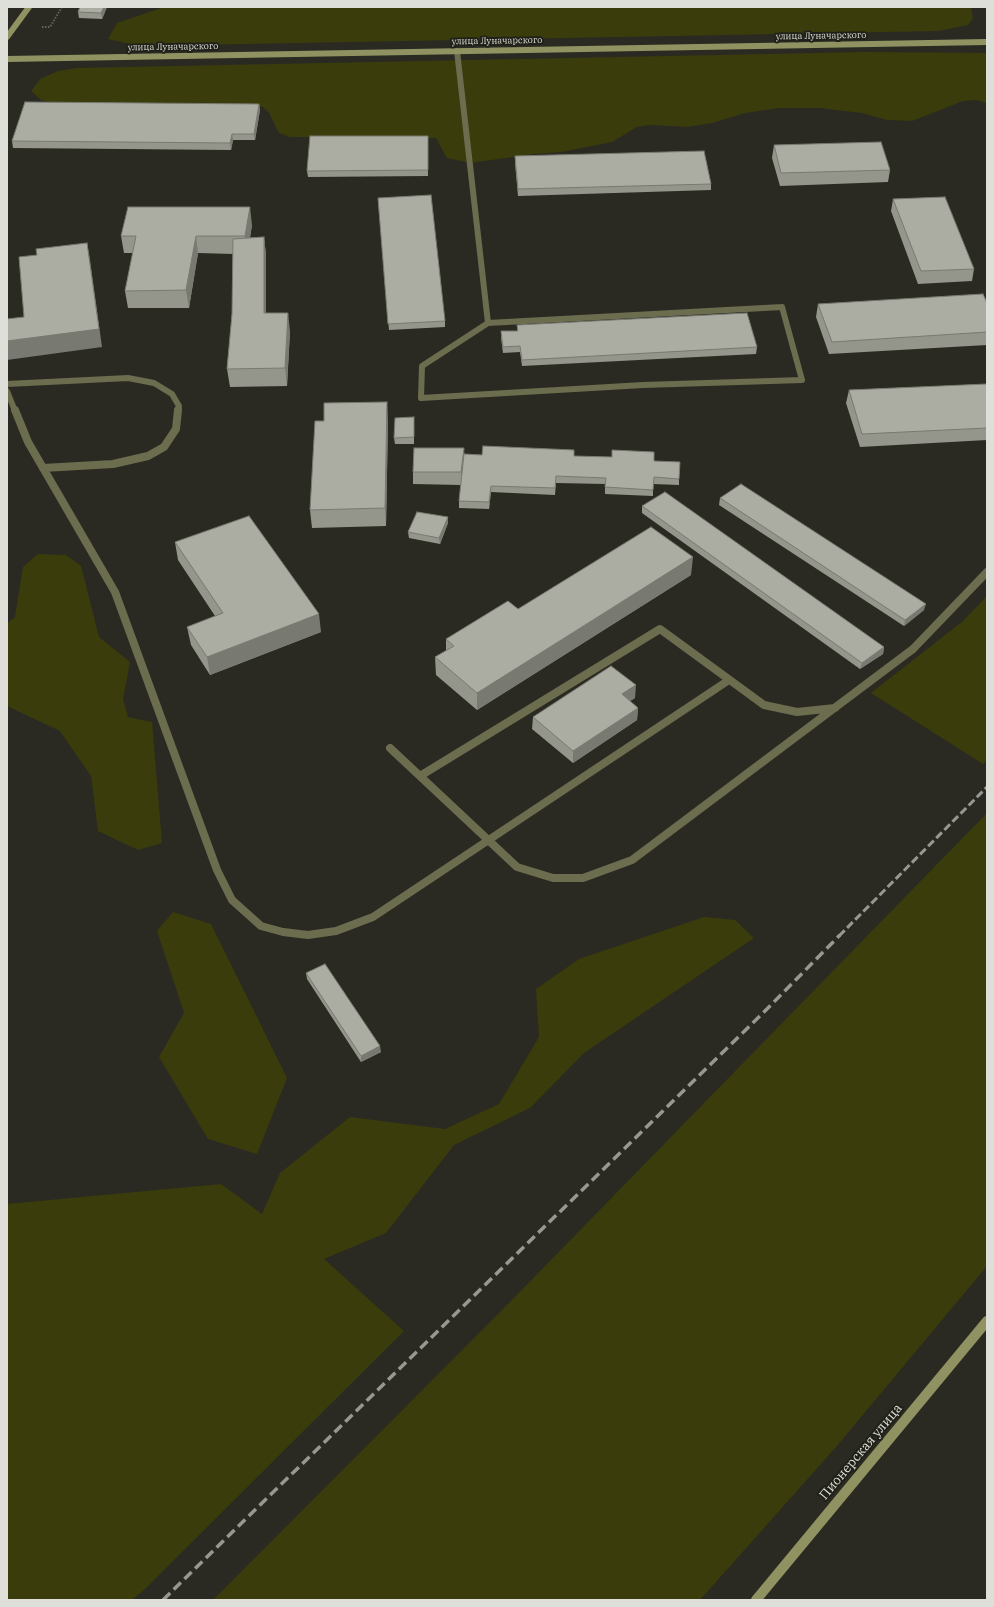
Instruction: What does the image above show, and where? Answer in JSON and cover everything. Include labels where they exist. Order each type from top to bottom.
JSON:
[{"type":"main road","points":[[7,37],[29,7]]},
{"type":"main road","name":"улица Луначарского","points":[[7,59],[987,42]]},
{"type":"main road","name":"Пионерская улица","points":[[756,1600],[987,1322]]},
{"type":"street","points":[[457,51],[488,323]]},
{"type":"street","points":[[782,307],[802,380],[642,386],[421,398],[422,366],[488,323],[782,307]]},
{"type":"street","points":[[7,384],[128,378],[154,383],[172,394],[179,406],[176,429],[164,448],[148,456],[113,464],[43,468]]},
{"type":"street","points":[[7,391],[28,442],[115,592],[216,870],[232,900],[261,926],[284,932],[308,935],[336,931],[373,917],[729,680]]},
{"type":"street","points":[[390,748],[517,868],[554,878],[583,878],[632,860],[836,708],[913,649],[987,572]]},
{"type":"street","points":[[420,776],[660,629],[764,705],[797,712],[836,708]]},
{"type":"shaded area","points":[[164,7],[971,7],[973,18],[968,25],[939,31],[139,46],[108,39],[117,23]]},
{"type":"shaded area","points":[[864,52],[987,53],[987,103],[976,100],[963,101],[912,121],[887,120],[862,113],[819,108],[780,108],[745,113],[712,123],[688,127],[650,125],[637,127],[612,142],[561,152],[534,154],[470,163],[447,158],[436,138],[290,137],[279,133],[269,113],[263,107],[57,104],[41,100],[31,91],[40,79],[58,71],[77,68]]},
{"type":"shaded area","points":[[38,554],[66,555],[81,566],[99,637],[130,662],[123,699],[128,717],[152,722],[162,843],[138,850],[98,831],[91,776],[60,731],[7,706],[7,623],[15,617],[23,567]]},
{"type":"shaded area","points":[[987,596],[987,760],[983,764],[871,693],[963,621]]},
{"type":"shaded area","points":[[987,813],[987,1266],[836,1447],[700,1600],[213,1600],[508,1304]]},
{"type":"shaded area","points":[[173,912],[211,924],[287,1078],[257,1154],[208,1139],[159,1057],[184,1013],[157,931]]},
{"type":"shaded area","points":[[704,917],[735,920],[754,938],[584,1053],[530,1108],[454,1145],[386,1233],[324,1259],[404,1331],[146,1588],[132,1600],[7,1600],[7,1204],[221,1184],[262,1214],[280,1173],[350,1117],[445,1129],[499,1104],[539,1037],[536,989],[579,959]]},
{"type":"building","points":[[80,7],[104,7],[101,13],[78,12]]},
{"type":"building","points":[[25,102],[259,104],[254,134],[232,134],[230,143],[12,141]]},
{"type":"building","points":[[310,136],[428,136],[428,170],[307,171]]},
{"type":"building","points":[[881,142],[890,170],[781,173],[774,145]]},
{"type":"building","points":[[704,151],[711,184],[518,189],[515,156]]},
{"type":"building","points":[[431,195],[445,321],[388,324],[378,198]]},
{"type":"building","points":[[945,197],[974,269],[921,271],[893,199]]},
{"type":"building","points":[[128,207],[250,207],[245,236],[196,236],[186,290],[125,291],[136,236],[121,236]]},
{"type":"building","points":[[264,237],[264,313],[288,313],[285,368],[227,369],[232,314],[233,239]]},
{"type":"building","points":[[87,243],[99,329],[7,341],[7,319],[24,317],[19,257],[37,255],[36,249]]},
{"type":"building","points":[[983,294],[987,303],[987,332],[832,342],[818,304]]},
{"type":"building","points":[[747,313],[757,347],[522,360],[520,346],[503,347],[501,331],[518,331],[517,325]]},
{"type":"building","points":[[987,384],[987,428],[862,434],[849,390]]},
{"type":"building","points":[[387,402],[385,508],[310,510],[315,421],[324,421],[324,403]]},
{"type":"building","points":[[414,417],[414,437],[394,438],[395,418]]},
{"type":"building","points":[[483,446],[574,450],[574,456],[612,457],[612,450],[654,452],[654,461],[680,462],[679,479],[654,477],[653,490],[605,487],[606,478],[556,476],[555,488],[491,486],[489,502],[459,501],[464,454],[482,455]]},
{"type":"building","points":[[414,448],[464,448],[461,472],[413,472]]},
{"type":"building","points":[[741,484],[926,604],[905,620],[720,498]]},
{"type":"building","points":[[665,492],[884,647],[862,663],[642,506]]},
{"type":"building","points":[[417,512],[448,517],[439,538],[408,532]]},
{"type":"building","points":[[249,516],[319,614],[207,657],[187,627],[223,613],[175,542]]},
{"type":"building","points":[[651,527],[693,557],[477,693],[435,657],[454,646],[446,639],[508,601],[518,609]]},
{"type":"building","points":[[611,666],[636,685],[622,694],[638,708],[573,751],[533,717]]},
{"type":"building","points":[[325,964],[380,1046],[361,1056],[306,973]]},
{"type":"railway","points":[[839,936],[987,787]]},
{"type":"railway","points":[[163,1600],[763,1013],[840,935]]}]
